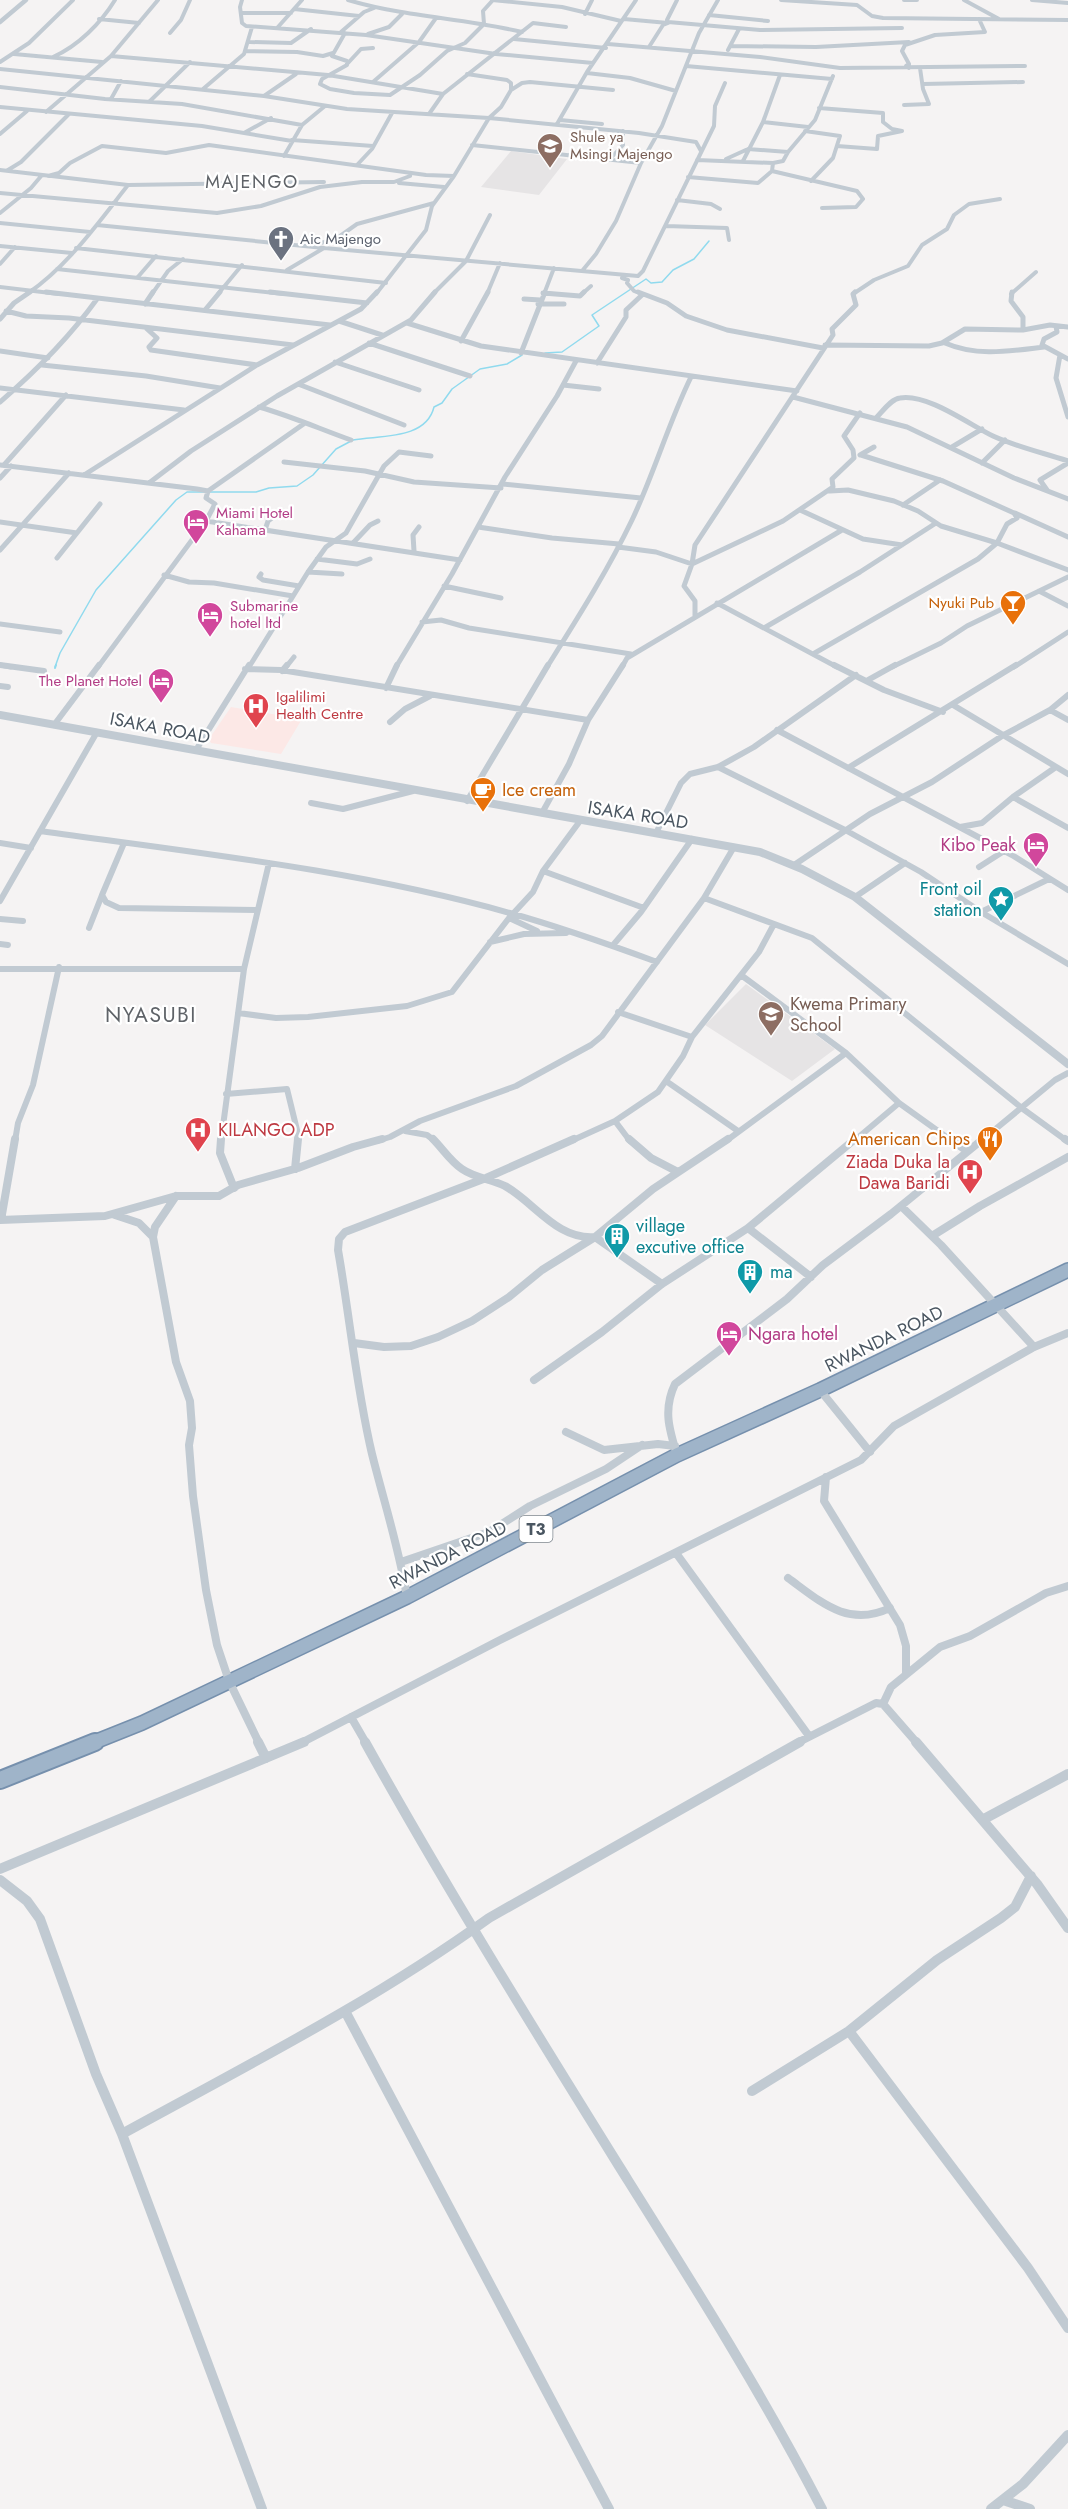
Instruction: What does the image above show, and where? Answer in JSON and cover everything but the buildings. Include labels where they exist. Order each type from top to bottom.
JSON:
[{"type":"highway","name":"RWANDA ROAD","points":[[0,1780],[141,1723],[407,1597],[676,1450],[820,1390],[1068,1270]]},
{"type":"street","points":[[0,22],[26,0]]},
{"type":"street","points":[[0,62],[29,43],[74,0]]},
{"type":"street","points":[[51,57],[66,50],[99,19],[115,0]]},
{"type":"street","points":[[46,112],[111,56],[158,0]]},
{"type":"street","points":[[170,33],[181,20],[190,0]]},
{"type":"street","points":[[242,0],[242,25],[252,27],[343,32],[496,54],[593,63]]},
{"type":"street","points":[[278,27],[302,0]]},
{"type":"street","points":[[348,0],[402,14],[482,24],[522,33]]},
{"type":"street","points":[[482,24],[478,16],[483,14],[493,0],[577,10],[585,14],[622,20],[704,24],[739,29],[902,28]]},
{"type":"street","points":[[542,5],[546,0]]},
{"type":"street","points":[[585,14],[592,0]]},
{"type":"street","points":[[559,122],[593,63],[636,0]]},
{"type":"street","points":[[649,47],[663,25],[668,22],[677,0]]},
{"type":"street","points":[[582,271],[597,254],[616,221],[641,163],[662,126],[691,51],[718,0]]},
{"type":"street","points":[[781,0],[857,5],[872,16],[883,18],[1068,20]]},
{"type":"street","points":[[904,0],[915,0]]},
{"type":"street","points":[[964,0],[999,19]]},
{"type":"street","points":[[1032,0],[1068,3]]},
{"type":"street","points":[[246,51],[301,52],[323,56],[333,53],[343,32],[359,16],[374,8]]},
{"type":"street","points":[[294,9],[359,16]]},
{"type":"street","points":[[241,13],[291,13]]},
{"type":"street","points":[[366,35],[389,27],[402,14]]},
{"type":"street","points":[[710,15],[768,21]]},
{"type":"street","points":[[453,20],[474,17]]},
{"type":"street","points":[[373,82],[434,23],[435,18]]},
{"type":"street","points":[[99,19],[140,23]]},
{"type":"street","points":[[730,46],[816,47],[909,42],[935,35],[983,33],[986,31],[979,19]]},
{"type":"street","points":[[429,114],[443,94],[533,23],[566,27]]},
{"type":"street","points":[[373,48],[361,49],[345,67],[320,80],[320,84],[330,89],[346,92],[387,96],[404,86],[447,51],[468,40],[482,24]]},
{"type":"street","points":[[203,89],[231,67],[246,51],[252,27]]},
{"type":"street","points":[[250,42],[291,43],[311,29]]},
{"type":"street","points":[[726,54],[739,29]]},
{"type":"street","points":[[514,39],[605,48],[630,45],[836,68],[1024,66]]},
{"type":"street","points":[[909,42],[902,51],[907,56],[909,68]]},
{"type":"street","points":[[605,48],[630,45]]},
{"type":"street","points":[[333,53],[334,57],[348,63]]},
{"type":"street","points":[[14,54],[102,62]]},
{"type":"street","points":[[111,56],[328,75],[443,94]]},
{"type":"street","points":[[149,102],[168,86],[190,62]]},
{"type":"street","points":[[686,66],[832,79]]},
{"type":"street","points":[[697,160],[781,162],[815,120],[836,68]]},
{"type":"street","points":[[904,105],[929,104],[920,68]]},
{"type":"street","points":[[0,69],[203,89],[392,113],[602,124]]},
{"type":"street","points":[[264,96],[297,73]]},
{"type":"street","points":[[587,73],[630,78],[676,91]]},
{"type":"street","points":[[467,74],[507,80],[511,83],[511,90]]},
{"type":"street","points":[[743,161],[763,122],[780,75]]},
{"type":"street","points":[[111,99],[121,81]]},
{"type":"street","points":[[84,474],[257,365],[339,321],[367,303],[386,283],[426,230],[429,211],[454,176],[489,118],[501,107],[511,90],[525,82],[557,84],[566,88],[580,85],[613,90]]},
{"type":"street","points":[[923,84],[1023,82]]},
{"type":"street","points":[[98,225],[554,268],[632,278],[641,274],[715,124],[715,106],[725,83]]},
{"type":"street","points":[[0,87],[182,104],[302,125]]},
{"type":"street","points":[[284,156],[302,125],[325,106]]},
{"type":"street","points":[[0,107],[202,126],[292,140],[374,146]]},
{"type":"street","points":[[819,108],[883,113],[883,122],[886,126],[902,131],[878,136],[877,149],[837,146]]},
{"type":"street","points":[[0,134],[27,111]]},
{"type":"street","points":[[357,165],[364,161],[392,113]]},
{"type":"street","points":[[8,171],[21,162],[68,115]]},
{"type":"street","points":[[244,133],[271,118]]},
{"type":"street","points":[[559,122],[696,142],[706,140]]},
{"type":"street","points":[[763,122],[839,134],[833,158],[811,181]]},
{"type":"street","points":[[609,130],[616,140],[623,144]]},
{"type":"street","points":[[609,160],[623,144],[623,131]]},
{"type":"street","points":[[696,142],[701,151]]},
{"type":"street","points":[[48,176],[59,172],[75,160],[102,146],[166,153],[209,145],[405,172],[454,176]]},
{"type":"street","points":[[472,145],[641,163]]},
{"type":"street","points":[[724,160],[748,149],[788,152]]},
{"type":"street","points":[[688,177],[758,183],[772,171],[773,163]]},
{"type":"street","points":[[0,170],[128,185],[394,182],[444,187]]},
{"type":"street","points":[[772,171],[857,191],[862,199],[856,207],[822,208]]},
{"type":"street","points":[[405,172],[416,185]]},
{"type":"street","points":[[0,213],[42,175]]},
{"type":"street","points":[[394,182],[410,176]]},
{"type":"street","points":[[0,193],[220,213],[261,206],[320,187],[363,182]]},
{"type":"street","points":[[0,319],[6,311],[57,269],[98,225],[128,185]]},
{"type":"street","points":[[695,616],[695,601],[684,586],[692,564],[695,545],[834,334],[832,329],[856,305],[852,296],[856,290],[909,266],[922,245],[947,229],[954,215],[969,204],[1000,199]]},
{"type":"street","points":[[676,200],[711,204],[720,209]]},
{"type":"street","points":[[313,246],[340,236],[354,225],[434,203]]},
{"type":"street","points":[[148,483],[191,451],[259,407],[382,335],[407,323],[466,261],[490,215]]},
{"type":"street","points":[[0,223],[90,232]]},
{"type":"street","points":[[666,226],[727,228],[729,240]]},
{"type":"street","points":[[0,246],[72,253]]},
{"type":"street","points":[[0,264],[15,247]]},
{"type":"street","points":[[76,248],[287,270],[386,283]]},
{"type":"street","points":[[287,270],[324,248]]},
{"type":"street","points":[[137,278],[156,256]]},
{"type":"street","points":[[145,304],[168,272],[183,259]]},
{"type":"street","points":[[453,260],[460,267]]},
{"type":"street","points":[[461,341],[486,296],[500,263]]},
{"type":"street","points":[[205,310],[242,265]]},
{"type":"street","points":[[521,353],[554,268]]},
{"type":"street","points":[[57,269],[367,303]]},
{"type":"street","points":[[1023,330],[1023,317],[1012,303],[1011,293],[1036,272]]},
{"type":"street","points":[[618,276],[628,280],[627,283],[633,290],[667,303],[688,318],[727,330],[824,347],[929,346],[945,344],[965,329],[1023,330],[1068,327]]},
{"type":"street","points":[[543,293],[580,296],[591,286]]},
{"type":"street","points":[[0,287],[331,325]]},
{"type":"street","points":[[597,363],[619,323],[626,317],[626,310],[642,295]]},
{"type":"street","points":[[0,402],[42,365],[82,320],[97,299]]},
{"type":"street","points":[[524,299],[564,304]]},
{"type":"street","points":[[6,311],[26,316],[82,320],[293,345]]},
{"type":"street","points":[[339,321],[382,335]]},
{"type":"street","points":[[407,323],[461,341],[521,353],[797,391]]},
{"type":"street","points":[[1044,347],[1042,341],[1057,332],[1056,326]]},
{"type":"street","points":[[145,327],[157,338],[149,347],[151,350],[257,365]]},
{"type":"street","points":[[369,343],[470,376]]},
{"type":"street","points":[[945,344],[961,351],[977,352],[1044,347],[1068,358]]},
{"type":"street","points":[[0,351],[48,358]]},
{"type":"street","points":[[1060,355],[1054,371],[1068,417]]},
{"type":"street","points":[[386,688],[397,665],[460,560],[522,449],[563,385],[576,360]]},
{"type":"street","points":[[335,362],[419,390]]},
{"type":"street","points":[[42,365],[146,376],[220,388]]},
{"type":"street","points":[[467,801],[520,710],[605,574],[633,518],[672,416],[691,377]]},
{"type":"street","points":[[298,384],[404,425]]},
{"type":"street","points":[[563,385],[599,389]]},
{"type":"street","points":[[0,388],[184,410]]},
{"type":"street","points":[[0,478],[5,466],[66,395]]},
{"type":"street","points":[[794,397],[907,427],[982,463],[1068,499]]},
{"type":"street","points":[[876,418],[895,399],[908,397],[944,408],[1005,440],[1068,462]]},
{"type":"street","points":[[259,407],[296,417],[305,423],[351,440]]},
{"type":"street","points":[[853,459],[853,450],[844,436],[860,413]]},
{"type":"street","points":[[54,725],[206,521],[215,504],[206,498],[208,491],[305,423]]},
{"type":"street","points":[[952,447],[982,429]]},
{"type":"street","points":[[982,463],[992,456],[997,444],[1005,440]]},
{"type":"street","points":[[478,527],[662,553],[692,564],[783,521],[829,491],[833,487],[832,479],[853,459],[874,447]]},
{"type":"street","points":[[196,750],[292,596],[326,547],[346,534],[391,457],[399,452],[431,456]]},
{"type":"street","points":[[861,454],[940,480],[1068,537]]},
{"type":"street","points":[[284,462],[358,470],[378,476],[422,483],[502,486],[641,498]]},
{"type":"street","points":[[1047,491],[1040,480],[1068,462]]},
{"type":"street","points":[[5,466],[208,491]]},
{"type":"street","points":[[0,550],[69,473]]},
{"type":"street","points":[[903,505],[940,480]]},
{"type":"street","points":[[829,491],[856,491],[903,505],[936,523],[1068,570]]},
{"type":"street","points":[[57,558],[100,504]]},
{"type":"street","points":[[999,506],[1004,513],[1007,525]]},
{"type":"street","points":[[800,510],[842,530],[884,546],[903,545]]},
{"type":"street","points":[[266,530],[268,521],[281,511]]},
{"type":"street","points":[[813,654],[978,559],[997,543],[1007,525],[1017,519],[1014,513]]},
{"type":"street","points":[[206,521],[414,551],[460,560]]},
{"type":"street","points":[[352,543],[370,525],[378,521]]},
{"type":"street","points":[[0,522],[77,533]]},
{"type":"street","points":[[764,628],[936,523]]},
{"type":"street","points":[[414,551],[413,535],[419,527]]},
{"type":"street","points":[[542,813],[569,764],[588,720],[623,663],[632,654],[842,530]]},
{"type":"street","points":[[317,560],[357,564],[370,559]]},
{"type":"street","points":[[308,572],[342,574]]},
{"type":"street","points":[[261,574],[260,577],[263,580],[299,586]]},
{"type":"street","points":[[164,575],[189,582],[214,583],[292,596]]},
{"type":"street","points":[[867,680],[941,643],[967,626],[1068,577]]},
{"type":"street","points":[[444,586],[501,598]]},
{"type":"street","points":[[1039,591],[1068,606]]},
{"type":"street","points":[[717,603],[856,675],[920,705],[943,712]]},
{"type":"street","points":[[422,622],[441,620],[460,626],[632,654]]},
{"type":"street","points":[[0,624],[60,632]]},
{"type":"street","points":[[848,768],[943,712],[1068,632]]},
{"type":"street","points":[[282,670],[294,657]]},
{"type":"street","points":[[0,665],[44,671]]},
{"type":"street","points":[[246,669],[282,670],[588,720]]},
{"type":"street","points":[[656,833],[681,783],[690,774],[718,767],[754,747],[856,675]]},
{"type":"street","points":[[0,686],[8,687]]},
{"type":"street","points":[[794,865],[901,797],[932,782],[1002,736],[1050,710],[1068,695]]},
{"type":"street","points":[[390,723],[408,707],[430,696]]},
{"type":"street","points":[[953,705],[1068,774]]},
{"type":"street","points":[[1050,710],[1068,720]]},
{"type":"street","name":"ISAKA ROAD","points":[[0,715],[772,855],[855,897],[1068,1064]]},
{"type":"street","points":[[777,730],[1004,851],[1068,890]]},
{"type":"street","points":[[0,901],[97,732]]},
{"type":"street","points":[[718,767],[847,831],[905,863],[1068,964]]},
{"type":"street","points":[[958,826],[974,826],[982,823],[1013,796],[1056,767]]},
{"type":"street","points":[[311,803],[342,809],[413,791]]},
{"type":"street","points":[[1013,796],[1068,828]]},
{"type":"street","points":[[238,1013],[276,1018],[308,1017],[420,1004],[452,992],[511,916],[533,892],[543,871],[580,821]]},
{"type":"street","points":[[40,831],[269,863],[395,887],[614,944],[657,962]]},
{"type":"street","points":[[614,944],[644,908],[692,839]]},
{"type":"street","points":[[0,843],[31,848]]},
{"type":"street","points":[[89,928],[124,843]]},
{"type":"street","points":[[59,968],[33,1085],[18,1123],[0,1220],[114,1214],[176,1196],[212,1197],[226,1194],[238,1185],[295,1169],[346,1149],[404,1131],[420,1121],[516,1086],[591,1045],[602,1035],[704,898],[734,847]]},
{"type":"street","points":[[979,867],[1004,851]]},
{"type":"street","points":[[234,1188],[227,1176],[220,1153],[226,1094],[244,969],[269,863]]},
{"type":"street","points":[[855,897],[905,863]]},
{"type":"street","points":[[543,871],[644,908]]},
{"type":"street","points":[[981,912],[1049,879]]},
{"type":"street","points":[[102,895],[106,902],[119,908],[257,909]]},
{"type":"street","points":[[704,898],[812,938],[1023,1109],[1068,1142]]},
{"type":"street","points":[[511,916],[543,933]]},
{"type":"street","points":[[0,919],[23,921]]},
{"type":"street","points":[[407,1597],[401,1562],[372,1453],[355,1363],[354,1343],[338,1250],[341,1237],[345,1232],[486,1178],[615,1121],[652,1096],[666,1081],[692,1037],[771,934],[774,924]]},
{"type":"street","points":[[490,942],[514,936],[575,933]]},
{"type":"street","points":[[0,944],[8,945]]},
{"type":"street","points":[[0,969],[244,969]]},
{"type":"street","points":[[741,975],[846,1053],[899,1103],[967,1151]]},
{"type":"street","points":[[618,1012],[692,1037]]},
{"type":"street","points":[[354,1343],[384,1347],[411,1346],[438,1337],[489,1311],[542,1270],[595,1237],[653,1189],[846,1053]]},
{"type":"street","points":[[676,1450],[670,1437],[668,1423],[669,1397],[675,1384],[787,1299],[967,1151],[1068,1073]]},
{"type":"street","points":[[666,1081],[680,1093],[738,1131]]},
{"type":"street","points":[[226,1094],[287,1089],[298,1134],[295,1169]]},
{"type":"street","points":[[534,1380],[602,1332],[662,1284],[748,1228],[899,1103]]},
{"type":"street","points":[[615,1121],[623,1135],[634,1144],[660,1164],[678,1172]]},
{"type":"street","points":[[404,1131],[419,1131],[431,1136],[462,1168],[516,1193],[566,1232],[583,1239],[595,1237],[662,1284]]},
{"type":"street","points":[[932,1236],[980,1206],[1068,1157]]},
{"type":"street","points":[[176,1196],[155,1227],[153,1237],[176,1362],[190,1401],[192,1428],[189,1445],[206,1590],[217,1645],[230,1681],[266,1758]]},
{"type":"street","points":[[901,1206],[932,1236],[1034,1347]]},
{"type":"street","points":[[114,1214],[139,1223],[153,1237]]},
{"type":"street","points":[[748,1228],[811,1277]]},
{"type":"street","points":[[0,1869],[300,1744],[351,1716],[861,1460],[894,1426],[1034,1347],[1068,1333]]},
{"type":"street","points":[[820,1390],[870,1452]]},
{"type":"street","points":[[566,1432],[604,1450],[642,1445],[676,1450]]},
{"type":"street","points":[[401,1562],[489,1532],[530,1506],[606,1469],[642,1445]]},
{"type":"street","points":[[826,1477],[824,1501],[900,1625],[906,1646],[906,1673]]},
{"type":"street","points":[[676,1553],[809,1736]]},
{"type":"street","points":[[788,1578],[821,1603],[854,1618],[876,1617],[890,1608]]},
{"type":"street","points":[[883,1704],[891,1687],[940,1647],[970,1636],[1046,1593],[1068,1586]]},
{"type":"street","points":[[122,2134],[345,2011],[458,1941],[475,1928],[648,1826],[809,1736],[872,1705],[883,1704]]},
{"type":"street","points":[[883,1704],[984,1819],[1031,1876],[1068,1928]]},
{"type":"street","points":[[351,1716],[408,1819],[523,2011],[731,2345],[791,2449],[822,2509]]},
{"type":"street","points":[[984,1819],[1068,1774]]},
{"type":"street","points":[[752,2091],[849,2031],[937,1960],[1015,1907],[1031,1876]]},
{"type":"street","points":[[0,1880],[27,1901],[40,1919],[96,2074],[122,2134],[262,2509]]},
{"type":"street","points":[[345,2011],[609,2509]]},
{"type":"street","points":[[849,2031],[1028,2268],[1068,2328]]},
{"type":"street","points":[[991,2509],[1006,2501],[1030,2478],[1050,2452],[1068,2435]]},
{"type":"street","points":[[1006,2501],[1030,2509]]},
{"type":"shaded area","points":[[511,151],[567,159],[539,195],[481,187]]},
{"type":"shaded area","name":"Igalilimi Health Centre","points":[[231,707],[302,719],[281,754],[211,743],[209,739]]},
{"type":"shaded area","name":"Kwema Primary School","points":[[746,984],[835,1049],[792,1081],[705,1025]]},
{"type":"waterway","points":[[545,353],[562,352],[599,326],[592,315],[646,279],[651,283],[662,282],[673,270],[694,259],[709,241]]},
{"type":"waterway","points":[[55,667],[60,653],[96,590],[176,500],[187,492],[256,492],[269,488],[297,486],[313,475],[336,449],[353,440],[412,431],[429,418],[434,407],[442,403],[452,389],[480,369],[507,364],[522,355]]},
{"type":"place","name":"Shule ya Msingi Majengo","points":[[550,169]]},
{"type":"place","name":"Aic Majengo","points":[[281,262]]},
{"type":"place","name":"Miami Hotel Kahama","points":[[196,545]]},
{"type":"place","name":"Nyuki Pub","points":[[1013,626]]},
{"type":"place","name":"Submarine hotel ltd","points":[[210,638]]},
{"type":"place","name":"The Planet Hotel","points":[[161,704]]},
{"type":"place","name":"Igalilimi Health Centre","points":[[256,729]]},
{"type":"place","name":"Ice cream","points":[[483,813]]},
{"type":"place","name":"Kibo Peak","points":[[1036,868]]},
{"type":"place","name":"Front oil station","points":[[1001,922]]},
{"type":"place","name":"Kwema Primary School","points":[[771,1037]]},
{"type":"place","name":"KILANGO ADP","points":[[198,1153]]},
{"type":"place","name":"American Chips","points":[[990,1162]]},
{"type":"place","name":"Ziada Duka la Dawa Baridi","points":[[970,1195]]},
{"type":"place","name":"village excutive office","points":[[617,1259]]},
{"type":"place","name":"ma","points":[[750,1295]]},
{"type":"place","name":"Ngara hotel","points":[[729,1357]]},
{"type":"district","name":"MAJENGO","points":[[252,182]]},
{"type":"district","name":"NYASUBI","points":[[151,1015]]}]
